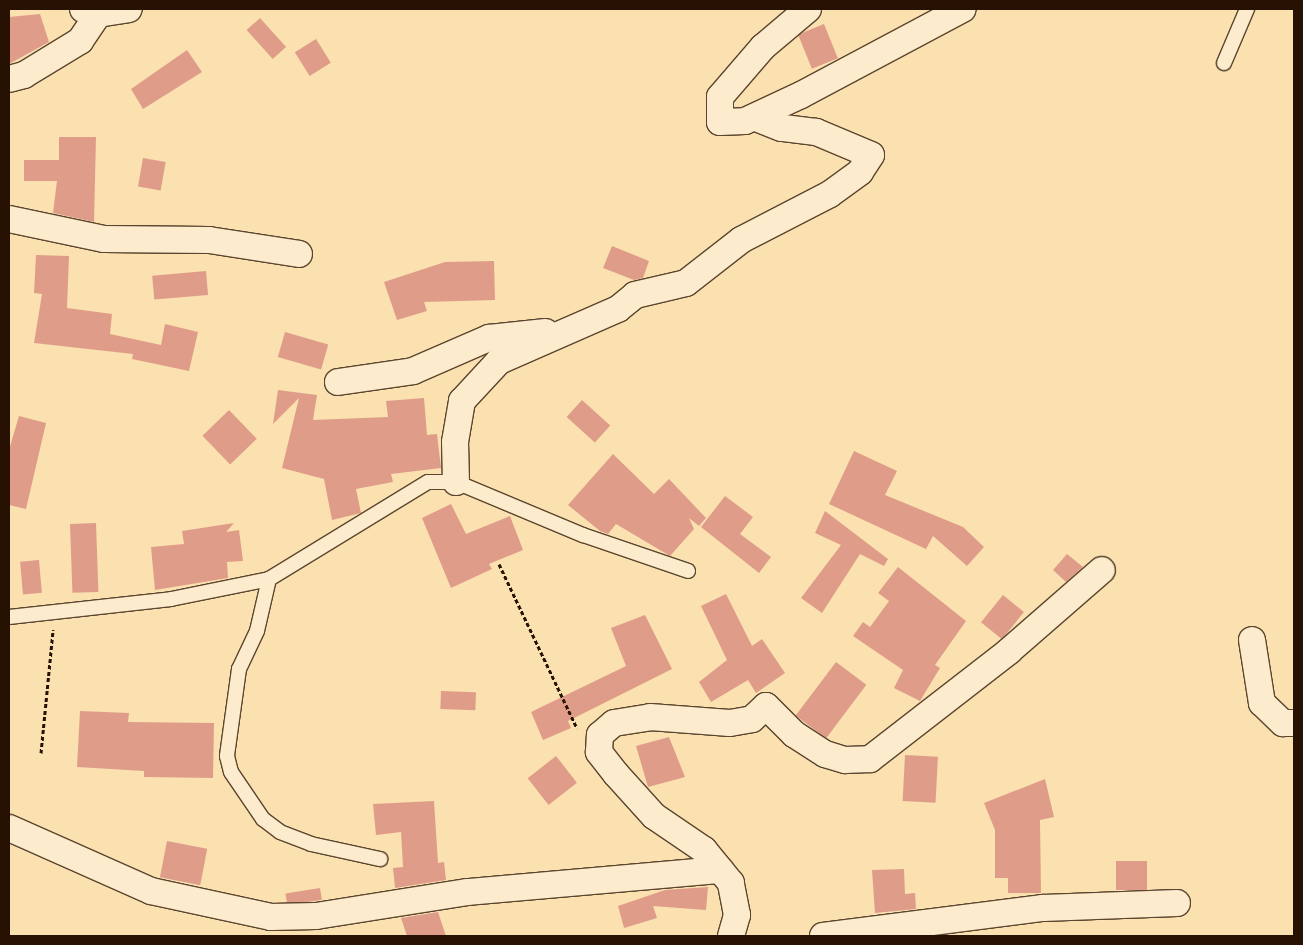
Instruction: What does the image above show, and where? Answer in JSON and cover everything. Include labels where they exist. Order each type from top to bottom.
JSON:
[{"type":"street","points":[[9,79],[24,75],[80,41],[90,11],[129,9]]},
{"type":"street","points":[[808,9],[763,46],[720,97],[720,122],[754,117],[963,9]]},
{"type":"street","points":[[456,482],[455,442],[462,401],[476,381],[499,361],[618,309],[635,295],[686,284],[741,240],[830,194],[860,172],[871,155],[816,132],[781,128],[754,117]]},
{"type":"street","points":[[9,219],[104,239],[209,240],[299,254]]},
{"type":"street","points":[[338,382],[412,371],[489,338],[534,331],[559,334]]},
{"type":"street","points":[[731,936],[737,915],[731,883],[704,850],[654,816],[599,752],[600,734],[614,722],[650,717],[730,723],[752,720],[766,706],[794,734],[825,754],[845,760],[870,759],[1009,651],[1102,570]]},
{"type":"street","points":[[1252,640],[1262,704],[1283,723],[1294,723]]},
{"type":"street","points":[[9,828],[151,891],[271,917],[316,916],[348,908],[427,902],[468,892],[720,870]]},
{"type":"street","points":[[823,936],[1043,908],[1177,903]]},
{"type":"lane","points":[[1224,63],[1247,9]]},
{"type":"lane","points":[[9,617],[171,599],[269,579],[428,482],[456,482],[583,536],[688,571]]},
{"type":"lane","points":[[269,579],[258,631],[240,669],[227,756],[230,772],[263,819],[280,832],[311,844],[380,858]]},
{"type":"path","points":[[499,564],[583,740],[599,752]]},
{"type":"path","points":[[42,753],[54,612]]},
{"type":"building","points":[[40,14],[49,42],[9,64],[9,17]]},
{"type":"building","points":[[260,18],[286,47],[273,59],[247,30]]},
{"type":"building","points":[[824,24],[838,58],[812,69],[798,34]]},
{"type":"building","points":[[316,39],[331,63],[310,76],[295,52]]},
{"type":"building","points":[[187,50],[202,72],[143,109],[131,89]]},
{"type":"building","points":[[59,137],[96,137],[94,222],[53,213],[57,181],[24,181],[24,160],[59,160]]},
{"type":"building","points":[[143,158],[166,162],[161,191],[138,187]]},
{"type":"building","points":[[612,246],[649,261],[643,278],[634,280],[603,268]]},
{"type":"building","points":[[36,255],[69,256],[67,308],[112,314],[110,334],[161,345],[165,324],[198,332],[189,371],[132,359],[133,354],[34,343],[42,294],[34,293]]},
{"type":"building","points":[[494,261],[495,300],[424,302],[427,311],[397,320],[384,282],[445,262]]},
{"type":"building","points":[[206,271],[208,295],[154,300],[152,276]]},
{"type":"building","points":[[285,332],[328,344],[321,369],[278,357]]},
{"type":"building","points":[[278,390],[317,395],[313,420],[388,417],[386,401],[424,398],[427,435],[437,434],[441,468],[391,474],[393,482],[356,489],[361,513],[332,520],[324,479],[282,468],[299,398],[273,424]]},
{"type":"building","points":[[582,400],[610,425],[595,443],[567,417]]},
{"type":"building","points":[[229,410],[257,439],[230,464],[202,436]]},
{"type":"building","points":[[19,416],[46,423],[26,509],[9,505],[9,450]]},
{"type":"building","points":[[854,451],[897,471],[885,495],[963,527],[984,547],[967,566],[933,536],[926,549],[829,504]]},
{"type":"building","points":[[613,454],[654,494],[669,479],[706,518],[699,526],[689,518],[694,529],[670,556],[616,524],[608,534],[600,531],[568,505]]},
{"type":"building","points":[[725,496],[753,517],[740,534],[771,557],[759,573],[701,527]]},
{"type":"building","points":[[451,504],[466,534],[510,516],[523,550],[489,564],[492,569],[451,588],[422,518]]},
{"type":"building","points":[[825,511],[888,559],[884,566],[860,554],[822,613],[801,598],[841,545],[815,533]]},
{"type":"building","points":[[96,523],[98,592],[72,593],[70,524]]},
{"type":"building","points":[[234,523],[226,532],[239,530],[243,561],[227,562],[228,578],[155,590],[151,547],[184,544],[182,531]]},
{"type":"building","points":[[1067,554],[1083,567],[1066,582],[1053,570]]},
{"type":"building","points":[[39,560],[42,593],[23,595],[20,562]]},
{"type":"building","points":[[898,567],[966,621],[935,665],[940,668],[920,701],[894,688],[903,670],[853,636],[863,622],[870,627],[889,601],[878,593]]},
{"type":"building","points":[[726,594],[752,646],[762,639],[785,673],[756,693],[748,680],[711,702],[699,682],[727,660],[701,606]]},
{"type":"building","points":[[1003,595],[1024,612],[1002,639],[981,622]]},
{"type":"building","points":[[645,615],[672,669],[568,721],[571,728],[543,740],[531,712],[626,666],[611,628]]},
{"type":"building","points":[[836,662],[866,685],[826,738],[796,716]]},
{"type":"building","points":[[441,691],[476,692],[475,710],[440,709]]},
{"type":"building","points":[[80,711],[129,713],[128,722],[214,723],[213,778],[144,777],[144,771],[77,767]]},
{"type":"building","points":[[669,737],[685,777],[648,787],[636,746]]},
{"type":"building","points":[[905,755],[938,757],[936,803],[903,801]]},
{"type":"building","points":[[556,756],[577,783],[549,805],[528,778]]},
{"type":"building","points":[[1045,779],[1054,817],[1040,820],[1041,893],[1008,893],[1008,878],[995,878],[995,830],[984,803]]},
{"type":"building","points":[[434,801],[438,863],[444,862],[446,880],[395,888],[393,868],[403,867],[401,832],[376,835],[373,804]]},
{"type":"building","points":[[167,841],[207,849],[200,885],[160,877]]},
{"type":"building","points":[[1116,861],[1147,861],[1147,890],[1116,890]]},
{"type":"building","points":[[904,869],[905,894],[915,893],[916,909],[875,913],[872,870]]},
{"type":"building","points":[[708,887],[706,910],[653,906],[657,918],[624,928],[618,906],[665,890]]},
{"type":"building","points":[[320,888],[322,900],[287,905],[285,893]]},
{"type":"building","points":[[438,912],[446,936],[407,936],[401,918]]}]
